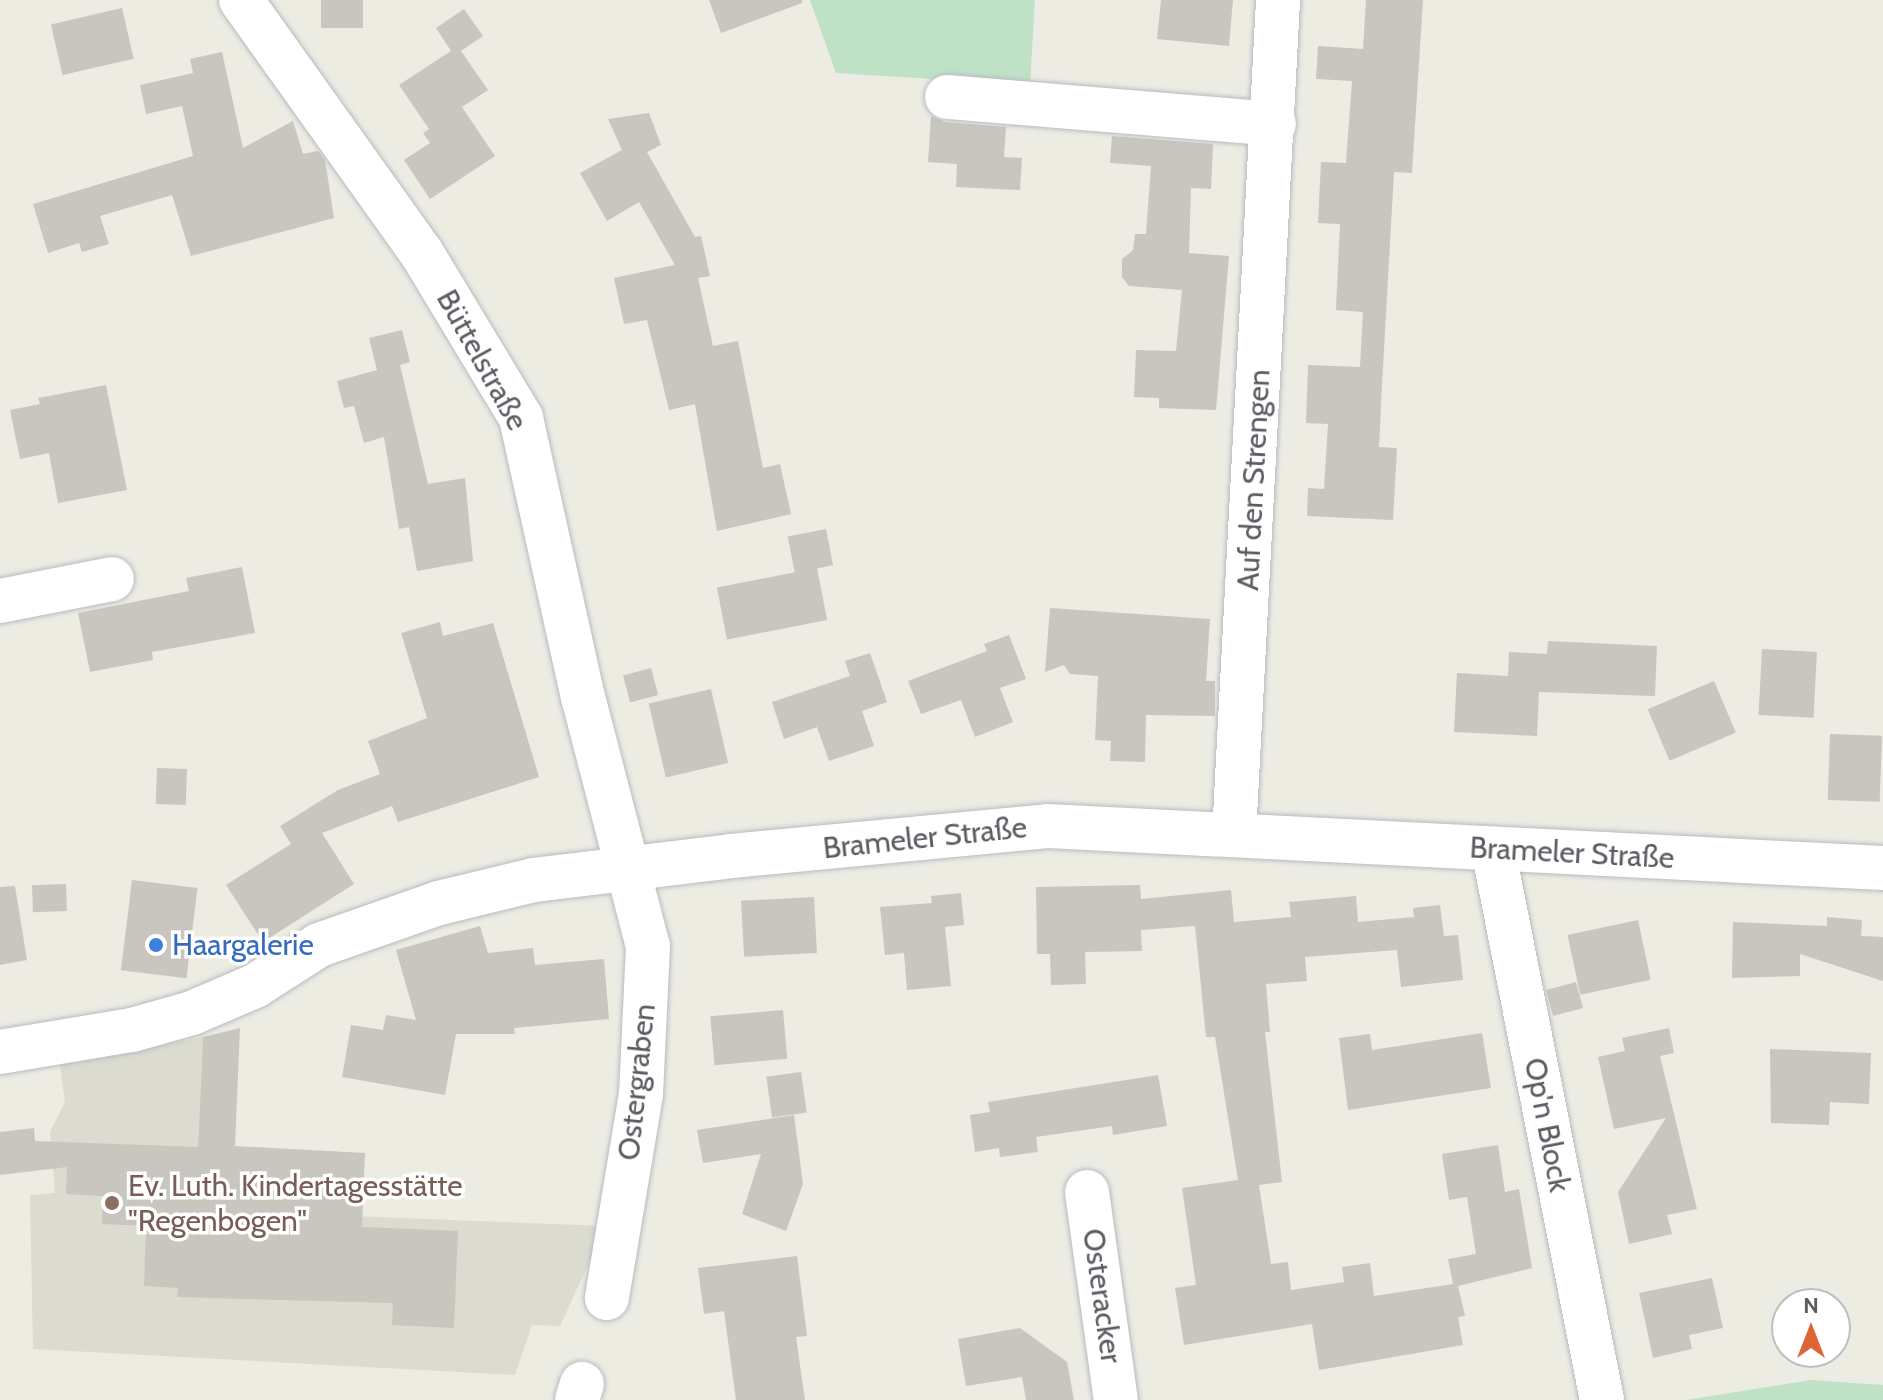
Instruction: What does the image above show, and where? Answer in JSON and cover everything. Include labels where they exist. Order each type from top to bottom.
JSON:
[{"type":"street","name":"Büttelstraße","points":[[241,0],[421,252],[521,418],[583,697],[631,866]]},
{"type":"street","name":"Auf den Strengen","points":[[1234,835],[1274,124],[1278,0]]},
{"type":"street","points":[[947,97],[1274,124]]},
{"type":"street","points":[[0,601],[112,579]]},
{"type":"street","name":"Brameler Straße","points":[[0,1052],[132,1030],[192,1013],[255,986],[319,945],[439,903],[534,880],[631,866],[1048,826],[1883,868]]},
{"type":"street","name":"Op'n Block","points":[[1493,849],[1602,1400]]},
{"type":"street","name":"Ostergraben","points":[[607,1298],[641,1094],[648,946],[631,866]]},
{"type":"street","name":"Osteracker","points":[[1087,1192],[1116,1400]]},
{"type":"shaded area","name":"Ev. Luth. Kindertagesstätte \"Regenbogen\"","points":[[203,1037],[195,1210],[606,1226],[560,1326],[532,1325],[515,1375],[33,1349],[30,1195],[55,1193],[50,1132],[65,1102],[60,1065]]},
{"type":"green space","points":[[810,0],[1035,0],[1030,85],[836,73]]},
{"type":"green space","points":[[1811,1380],[1883,1385],[1883,1400],[1686,1400]]},
{"type":"building","points":[[321,0],[363,0],[363,28],[321,28]]},
{"type":"building","points":[[709,0],[802,0],[802,3],[721,33]]},
{"type":"building","points":[[1161,0],[1233,0],[1229,46],[1157,39]]},
{"type":"building","points":[[1366,0],[1423,0],[1412,173],[1394,172],[1379,447],[1397,448],[1393,520],[1307,516],[1308,488],[1324,489],[1328,424],[1306,423],[1308,365],[1360,367],[1363,312],[1336,310],[1340,224],[1318,223],[1321,162],[1346,163],[1352,81],[1316,79],[1318,46],[1363,49]]},
{"type":"building","points":[[122,8],[134,59],[63,75],[51,24]]},
{"type":"building","points":[[464,9],[483,36],[461,51],[488,90],[462,107],[495,156],[430,199],[404,160],[430,143],[423,133],[429,129],[399,85],[451,51],[436,28]]},
{"type":"building","points":[[222,52],[243,148],[293,121],[303,154],[318,151],[325,160],[334,218],[191,256],[172,195],[100,216],[109,244],[82,252],[79,243],[48,253],[33,204],[193,156],[182,106],[146,114],[140,85],[193,73],[190,59]]},
{"type":"building","points":[[649,113],[661,145],[647,152],[695,237],[701,236],[710,276],[698,278],[713,346],[738,341],[763,468],[780,464],[791,514],[717,531],[695,404],[669,410],[647,320],[624,324],[614,278],[675,265],[639,202],[607,221],[580,173],[622,150],[608,119]]},
{"type":"building","points":[[931,116],[945,122],[1006,127],[1004,157],[1022,158],[1020,190],[956,187],[957,164],[928,162]]},
{"type":"building","points":[[1112,136],[1213,144],[1211,189],[1191,188],[1189,253],[1229,256],[1216,410],[1159,408],[1159,398],[1134,397],[1136,350],[1176,351],[1182,290],[1129,286],[1122,277],[1122,259],[1133,250],[1135,234],[1146,234],[1151,166],[1110,163]]},
{"type":"building","points":[[402,330],[410,362],[400,365],[428,484],[465,478],[473,561],[417,571],[409,527],[399,529],[384,437],[364,443],[354,406],[344,408],[337,381],[377,370],[369,338]]},
{"type":"building","points":[[106,385],[127,490],[58,503],[49,453],[20,459],[10,410],[40,404],[38,398]]},
{"type":"building","points":[[826,529],[833,565],[795,573],[788,536]]},
{"type":"building","points":[[242,567],[255,633],[152,652],[153,660],[90,672],[78,613],[189,591],[186,578]]},
{"type":"building","points":[[817,568],[827,620],[727,639],[717,587]]},
{"type":"building","points":[[1050,608],[1210,619],[1206,681],[1215,681],[1215,716],[1146,715],[1145,762],[1110,761],[1111,741],[1095,740],[1098,676],[1070,674],[1064,665],[1045,672]]},
{"type":"building","points":[[440,622],[443,636],[493,623],[539,777],[398,822],[392,806],[322,833],[354,884],[263,942],[226,885],[291,844],[280,826],[338,790],[380,774],[368,741],[427,718],[401,633]]},
{"type":"building","points":[[1009,635],[1026,679],[1000,688],[1013,722],[975,737],[961,700],[921,714],[908,681],[987,651],[984,644]]},
{"type":"building","points":[[1548,641],[1657,646],[1655,696],[1539,692],[1537,736],[1454,732],[1457,673],[1508,676],[1509,652],[1547,654]]},
{"type":"building","points":[[1762,649],[1817,652],[1813,718],[1759,715]]},
{"type":"building","points":[[870,653],[887,702],[862,711],[874,746],[829,761],[817,727],[784,739],[772,702],[850,676],[845,661]]},
{"type":"building","points":[[651,668],[658,695],[630,703],[623,676]]},
{"type":"building","points":[[1714,681],[1736,733],[1670,761],[1648,709]]},
{"type":"building","points":[[711,689],[728,763],[666,777],[649,703]]},
{"type":"building","points":[[1830,734],[1882,736],[1880,802],[1828,800]]},
{"type":"building","points":[[157,768],[187,769],[186,805],[156,804]]},
{"type":"building","points":[[132,880],[198,888],[186,978],[121,970]]},
{"type":"building","points":[[66,884],[67,911],[33,912],[32,885]]},
{"type":"building","points":[[1140,885],[1141,899],[1231,890],[1234,922],[1291,917],[1289,902],[1356,896],[1358,922],[1414,917],[1413,908],[1440,905],[1444,936],[1458,935],[1463,980],[1401,987],[1397,950],[1305,957],[1307,981],[1266,984],[1270,1032],[1265,1032],[1282,1182],[1259,1185],[1271,1264],[1288,1262],[1291,1290],[1344,1282],[1342,1267],[1370,1263],[1374,1296],[1453,1284],[1448,1259],[1476,1254],[1467,1197],[1449,1200],[1442,1154],[1498,1145],[1505,1192],[1519,1189],[1532,1268],[1458,1286],[1465,1316],[1458,1317],[1463,1345],[1319,1370],[1312,1324],[1184,1345],[1175,1288],[1196,1285],[1182,1188],[1238,1180],[1215,1037],[1206,1037],[1195,926],[1141,930],[1142,951],[1085,952],[1086,984],[1051,985],[1050,954],[1037,954],[1036,887]]},
{"type":"building","points":[[15,886],[27,960],[0,965],[0,887]]},
{"type":"building","points":[[961,893],[964,925],[945,927],[951,986],[907,990],[904,953],[885,955],[880,907],[932,903],[931,896]]},
{"type":"building","points":[[814,897],[817,953],[744,957],[741,901]]},
{"type":"building","points":[[1827,917],[1862,920],[1861,936],[1883,937],[1883,981],[1800,954],[1800,976],[1732,978],[1733,922],[1827,926]]},
{"type":"building","points":[[1638,920],[1651,980],[1580,995],[1568,935]]},
{"type":"building","points":[[480,926],[488,953],[533,948],[535,965],[604,959],[609,1019],[514,1028],[515,1034],[456,1034],[445,1095],[342,1077],[351,1025],[383,1030],[386,1015],[416,1020],[396,950]]},
{"type":"building","points":[[1576,982],[1583,1008],[1553,1016],[1546,990]]},
{"type":"building","points":[[783,1010],[787,1059],[715,1065],[710,1016]]},
{"type":"building","points":[[240,1028],[235,1146],[365,1153],[362,1227],[458,1231],[454,1328],[392,1325],[393,1303],[177,1297],[178,1288],[144,1286],[146,1226],[102,1224],[103,1196],[66,1194],[67,1167],[0,1175],[0,1132],[34,1128],[35,1141],[198,1147],[203,1037]]},
{"type":"building","points":[[1669,1028],[1674,1053],[1660,1056],[1697,1209],[1667,1215],[1672,1234],[1629,1244],[1618,1192],[1666,1118],[1614,1129],[1598,1057],[1625,1051],[1622,1038]]},
{"type":"building","points":[[1482,1033],[1491,1088],[1348,1110],[1339,1038],[1370,1034],[1372,1050]]},
{"type":"building","points":[[1770,1049],[1871,1053],[1869,1104],[1830,1102],[1829,1125],[1771,1123]]},
{"type":"building","points":[[801,1072],[807,1113],[772,1117],[766,1077]]},
{"type":"building","points":[[1158,1075],[1167,1126],[1113,1135],[1112,1126],[1036,1137],[1038,1152],[1000,1157],[999,1148],[975,1152],[970,1115],[990,1112],[988,1102]]},
{"type":"building","points":[[794,1115],[803,1184],[786,1231],[742,1214],[761,1154],[703,1163],[697,1130]]},
{"type":"building","points":[[797,1256],[807,1336],[796,1337],[805,1400],[736,1400],[724,1311],[704,1314],[698,1268]]},
{"type":"building","points":[[1712,1278],[1723,1328],[1689,1335],[1692,1349],[1653,1358],[1639,1293]]},
{"type":"building","points":[[1020,1328],[1067,1362],[1074,1400],[1026,1400],[1022,1377],[966,1386],[958,1339]]},
{"type":"place","name":"Haargalerie","points":[[156,945]]},
{"type":"place","name":"Ev. Luth. Kindertagesstätte \"Regenbogen\"","points":[[112,1203]]}]
